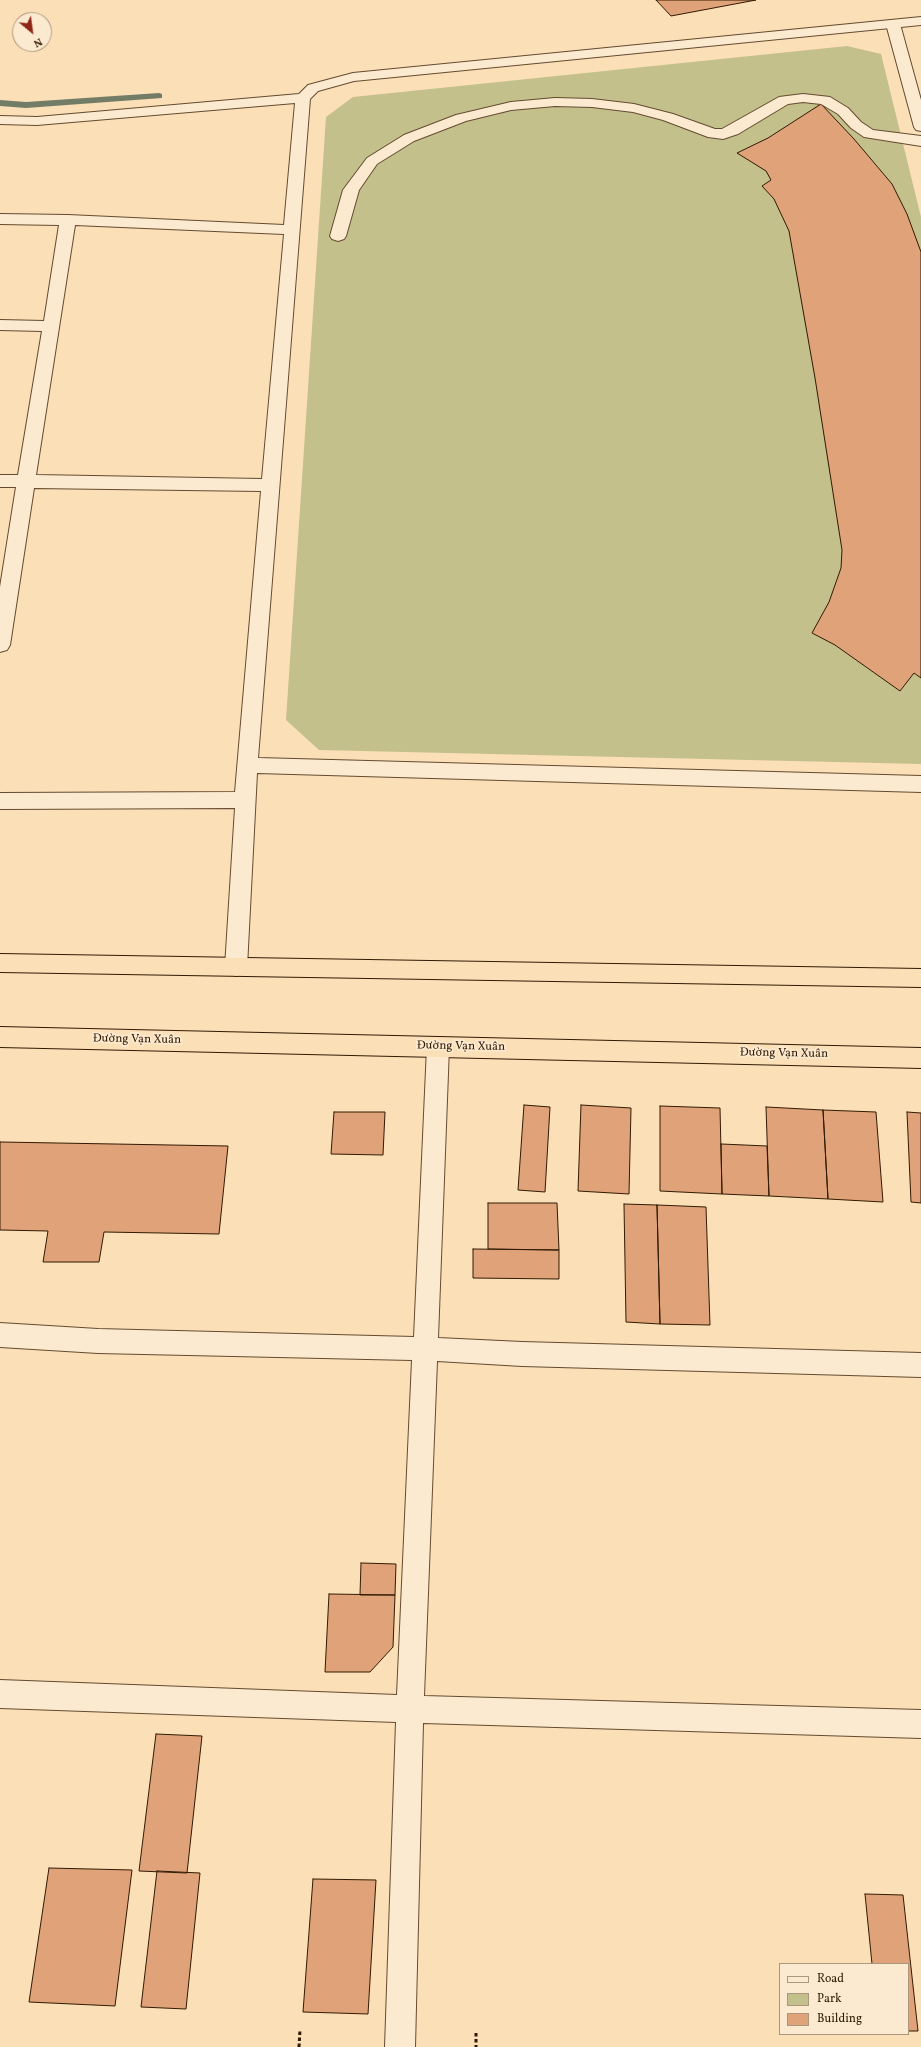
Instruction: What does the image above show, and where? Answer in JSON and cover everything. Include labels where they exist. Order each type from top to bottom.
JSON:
[{"type":"highway","points":[[0,963],[921,978]]},
{"type":"highway","name":"Đường Vạn Xuân","points":[[0,1037],[921,1058]]},
{"type":"street","points":[[0,120],[37,121],[303,98],[313,88],[353,77],[921,21]]},
{"type":"street","points":[[893,24],[921,127]]},
{"type":"street","points":[[236,967],[247,765],[303,98]]},
{"type":"street","points":[[338,236],[351,190],[372,161],[409,138],[462,118],[511,106],[562,102],[592,103],[634,108],[668,117],[713,134],[723,134],[733,131],[784,100],[810,98],[826,100],[843,111],[856,125],[870,134],[921,142]]},
{"type":"street","points":[[0,219],[68,220],[292,230]]},
{"type":"street","points":[[1,636],[68,220]]},
{"type":"street","points":[[0,325],[51,326]]},
{"type":"street","points":[[0,481],[271,486]]},
{"type":"street","points":[[247,765],[921,784]]},
{"type":"street","points":[[0,801],[245,800]]},
{"type":"street","points":[[400,2047],[410,1709],[438,1047]]},
{"type":"street","points":[[0,1335],[98,1341],[921,1365]]},
{"type":"street","points":[[0,1694],[410,1709],[921,1724]]},
{"type":"path","points":[[300,2030],[300,2047]]},
{"type":"path","points":[[476,2033],[476,2047]]},
{"type":"green space","points":[[847,46],[881,54],[921,217],[921,764],[319,750],[286,720],[326,117],[353,97]]},
{"type":"building","points":[[656,0],[756,0],[671,16]]},
{"type":"building","points":[[821,104],[854,139],[892,184],[907,214],[921,252],[921,678],[914,673],[900,691],[835,645],[812,633],[829,602],[841,568],[842,550],[815,378],[789,231],[774,199],[762,186],[771,180],[766,171],[737,153],[768,138]]},
{"type":"building","points":[[524,1105],[550,1107],[545,1192],[518,1190]]},
{"type":"building","points":[[581,1105],[631,1108],[629,1194],[578,1191]]},
{"type":"building","points":[[660,1106],[720,1108],[722,1194],[660,1191]]},
{"type":"building","points":[[766,1107],[823,1110],[828,1199],[769,1196]]},
{"type":"building","points":[[823,1110],[876,1112],[883,1202],[828,1199]]},
{"type":"building","points":[[334,1112],[385,1112],[383,1155],[331,1154]]},
{"type":"building","points":[[907,1112],[921,1113],[921,1203],[911,1202]]},
{"type":"building","points":[[0,1142],[228,1146],[219,1234],[104,1232],[99,1262],[43,1262],[48,1231],[0,1230]]},
{"type":"building","points":[[721,1144],[767,1146],[769,1196],[722,1194]]},
{"type":"building","points":[[488,1203],[557,1203],[559,1250],[488,1249]]},
{"type":"building","points":[[624,1204],[657,1205],[660,1324],[626,1322]]},
{"type":"building","points":[[657,1205],[706,1207],[710,1325],[660,1324]]},
{"type":"building","points":[[473,1249],[559,1250],[559,1279],[473,1278]]},
{"type":"building","points":[[361,1563],[396,1564],[395,1595],[360,1595]]},
{"type":"building","points":[[329,1594],[395,1595],[393,1647],[370,1672],[325,1672]]},
{"type":"building","points":[[156,1734],[202,1736],[187,1873],[139,1871]]},
{"type":"building","points":[[49,1868],[132,1870],[115,2006],[29,2002]]},
{"type":"building","points":[[157,1871],[200,1873],[186,2009],[141,2007]]},
{"type":"building","points":[[313,1879],[376,1880],[368,2014],[303,2012]]},
{"type":"building","points":[[865,1894],[903,1895],[918,2031],[909,2031],[909,1963],[872,1963]]},
{"type":"waterway","points":[[0,103],[26,105],[159,96]]}]
